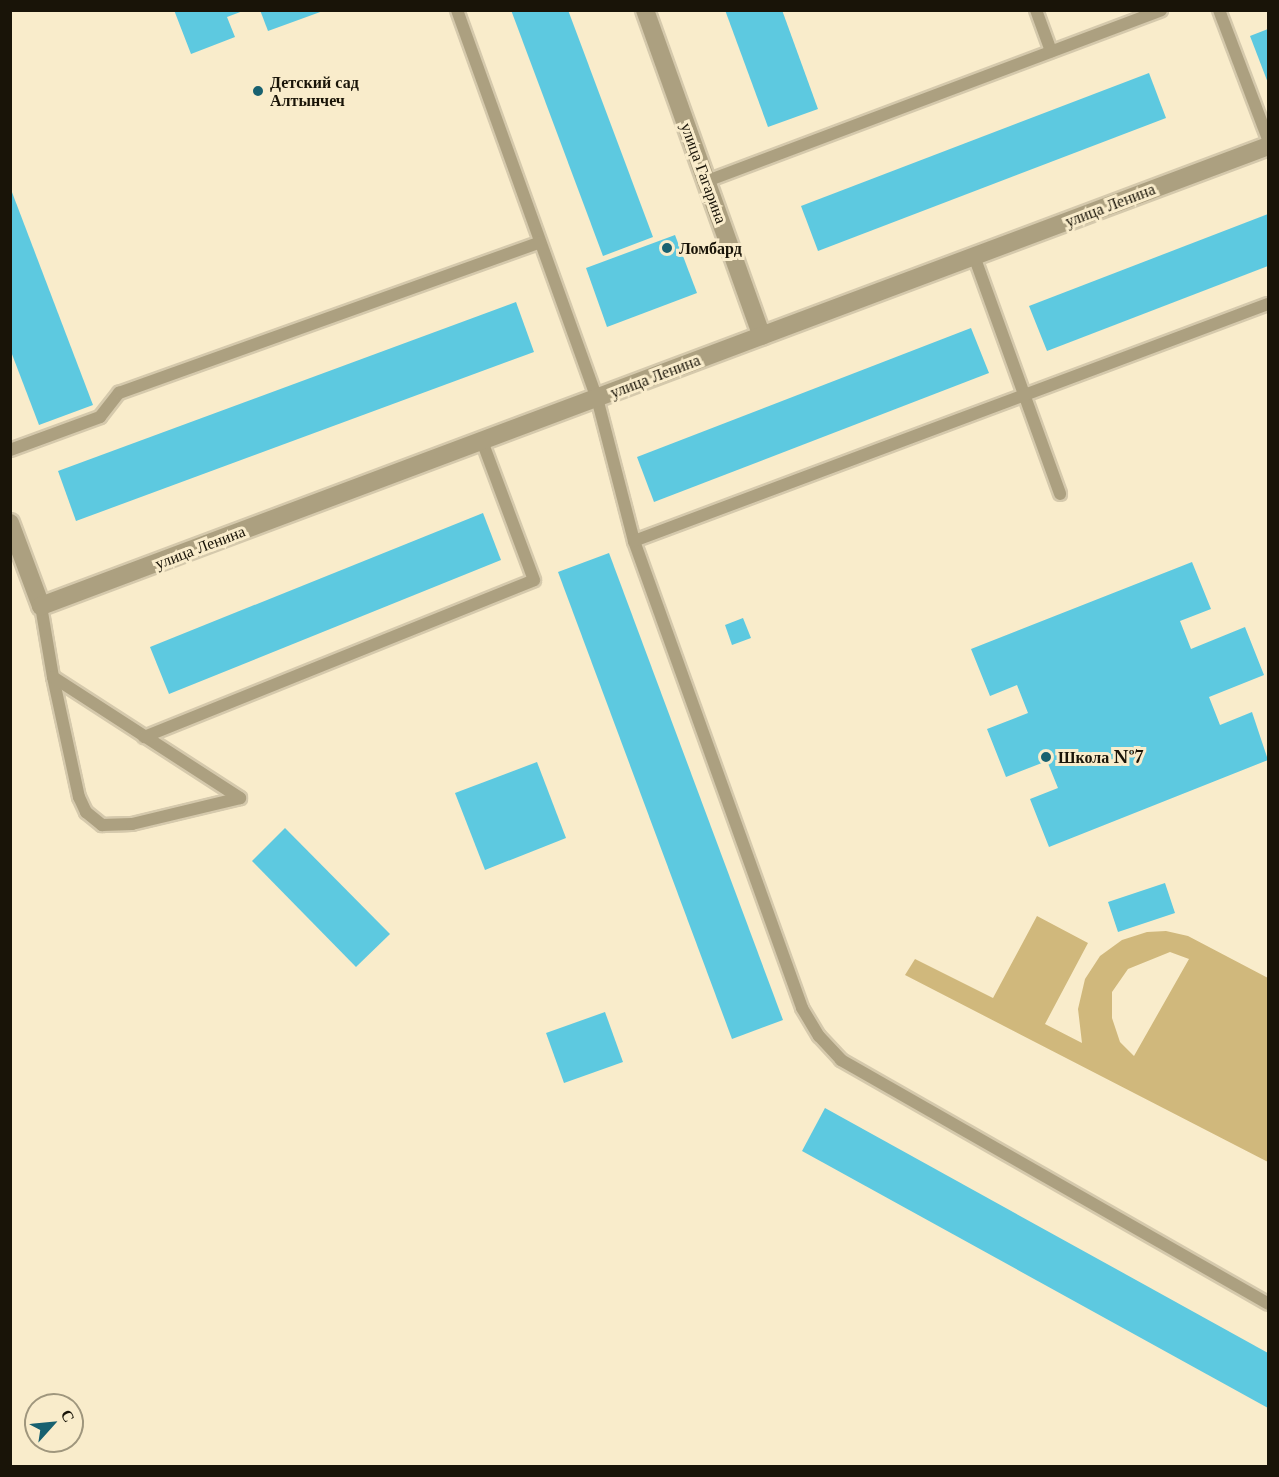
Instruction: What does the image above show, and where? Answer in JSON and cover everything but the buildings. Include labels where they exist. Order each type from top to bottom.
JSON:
[{"type":"street","name":"улица Гагарина","points":[[645,10],[762,336]]},
{"type":"street","name":"улица Ленина","points":[[41,606],[1269,146]]},
{"type":"street","points":[[10,523],[41,606]]},
{"type":"lane","points":[[457,10],[597,398],[634,541],[802,1008],[819,1036],[841,1060],[1269,1304]]},
{"type":"lane","points":[[1036,10],[1051,51]]},
{"type":"lane","points":[[706,181],[1161,10]]},
{"type":"lane","points":[[1219,10],[1269,139]]},
{"type":"lane","points":[[10,450],[100,417],[119,393],[540,242]]},
{"type":"lane","points":[[974,256],[1060,494]]},
{"type":"lane","points":[[634,541],[1269,304]]},
{"type":"lane","points":[[144,737],[534,580],[482,441]]},
{"type":"lane","points":[[41,606],[53,677],[79,797],[86,812],[102,825],[132,824],[240,798],[53,677]]},
{"type":"shaded area","points":[[1037,916],[1088,943],[1045,1024],[1082,1043],[1078,1009],[1085,979],[1100,956],[1122,940],[1147,932],[1166,931],[1188,936],[1268,978],[1268,1162],[905,975],[915,959],[993,998]],"holes":[[[1170,952],[1189,959],[1134,1056],[1120,1042],[1112,1018],[1112,992],[1128,969]]]},
{"type":"place","name":"Детский сад Алтынчеч","points":[[258,91]]},
{"type":"place","name":"Ломбард","points":[[667,248]]},
{"type":"place","name":"Школа №7","points":[[1046,757]]}]
